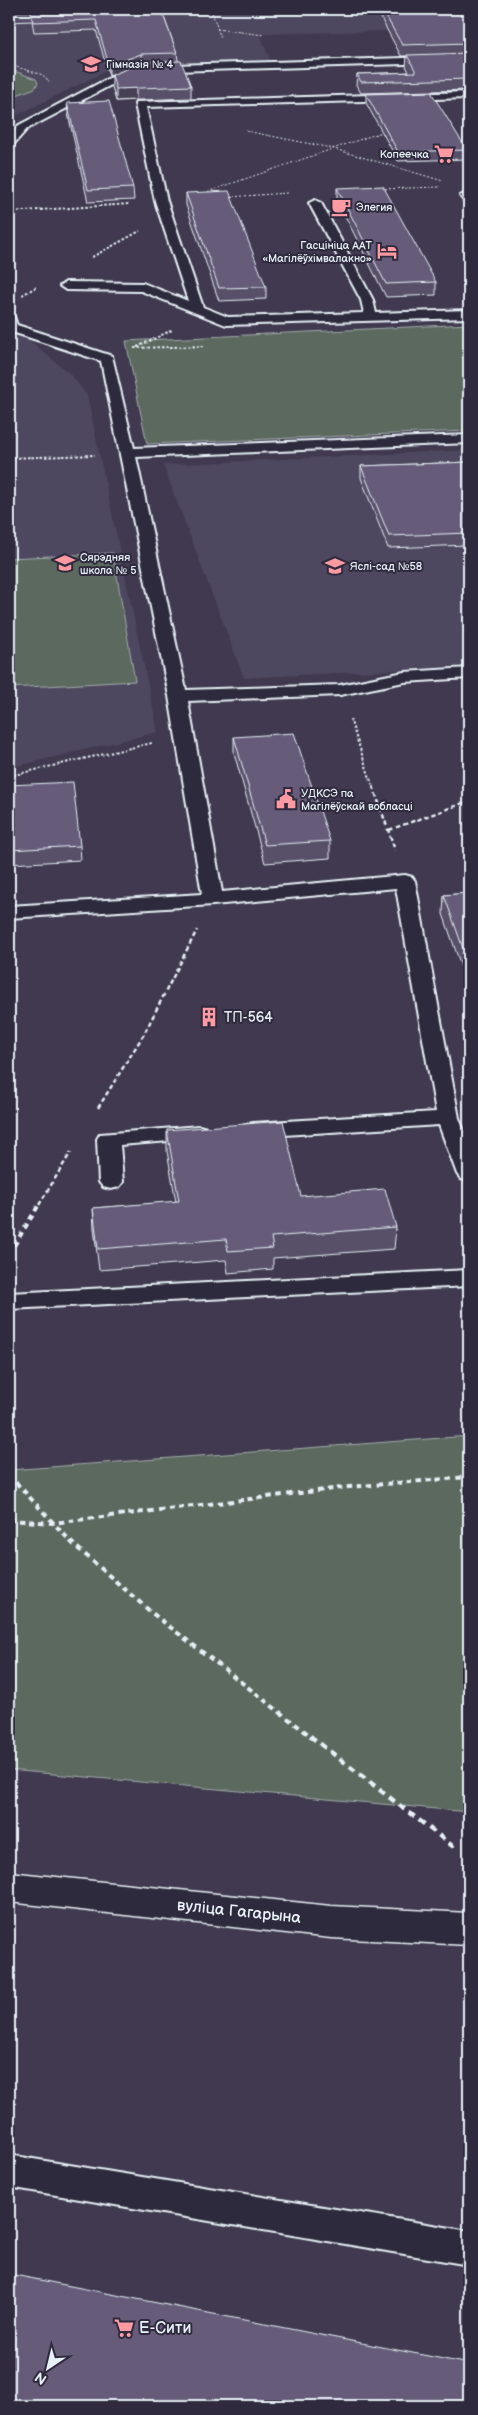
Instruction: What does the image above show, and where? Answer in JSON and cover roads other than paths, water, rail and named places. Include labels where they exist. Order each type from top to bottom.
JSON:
[{"type":"main road","name":"вуліца Гагарына","points":[[9,1887],[331,1922],[469,1929]]},
{"type":"lane","points":[[9,143],[23,126],[111,81],[142,69],[469,59]]},
{"type":"lane","points":[[197,309],[161,202],[140,104],[469,95]]},
{"type":"lane","points":[[316,203],[367,300],[371,317]]},
{"type":"lane","points":[[66,286],[143,286],[226,321],[469,314]]},
{"type":"lane","points":[[9,325],[107,359],[178,696],[213,899]]},
{"type":"lane","points":[[128,453],[469,439]]},
{"type":"lane","points":[[178,696],[340,690],[404,677],[469,674]]},
{"type":"lane","points":[[9,912],[213,899],[405,881],[448,1118],[469,1174]]},
{"type":"lane","points":[[112,1182],[108,1139],[448,1118]]},
{"type":"lane","points":[[9,1301],[469,1278]]},
{"type":"lane","points":[[9,2171],[469,2248]]},
{"type":"place","name":"Гімназія № 4","points":[[91,64]]},
{"type":"place","name":"Копеечка","points":[[444,154]]},
{"type":"place","name":"Элегия","points":[[341,207]]},
{"type":"place","name":"Гасцініца ААТ «Магілёўхімвалакно»","points":[[387,251]]},
{"type":"place","name":"Сярэдняя школа № 5","points":[[65,563]]},
{"type":"place","name":"Яслі-сад №58","points":[[335,566]]},
{"type":"place","name":"УДКСЭ па Магілёўскай вобласці","points":[[286,799]]},
{"type":"place","name":"ТП-564","points":[[209,1017]]},
{"type":"place","name":"Е-Сити","points":[[124,2328]]}]
